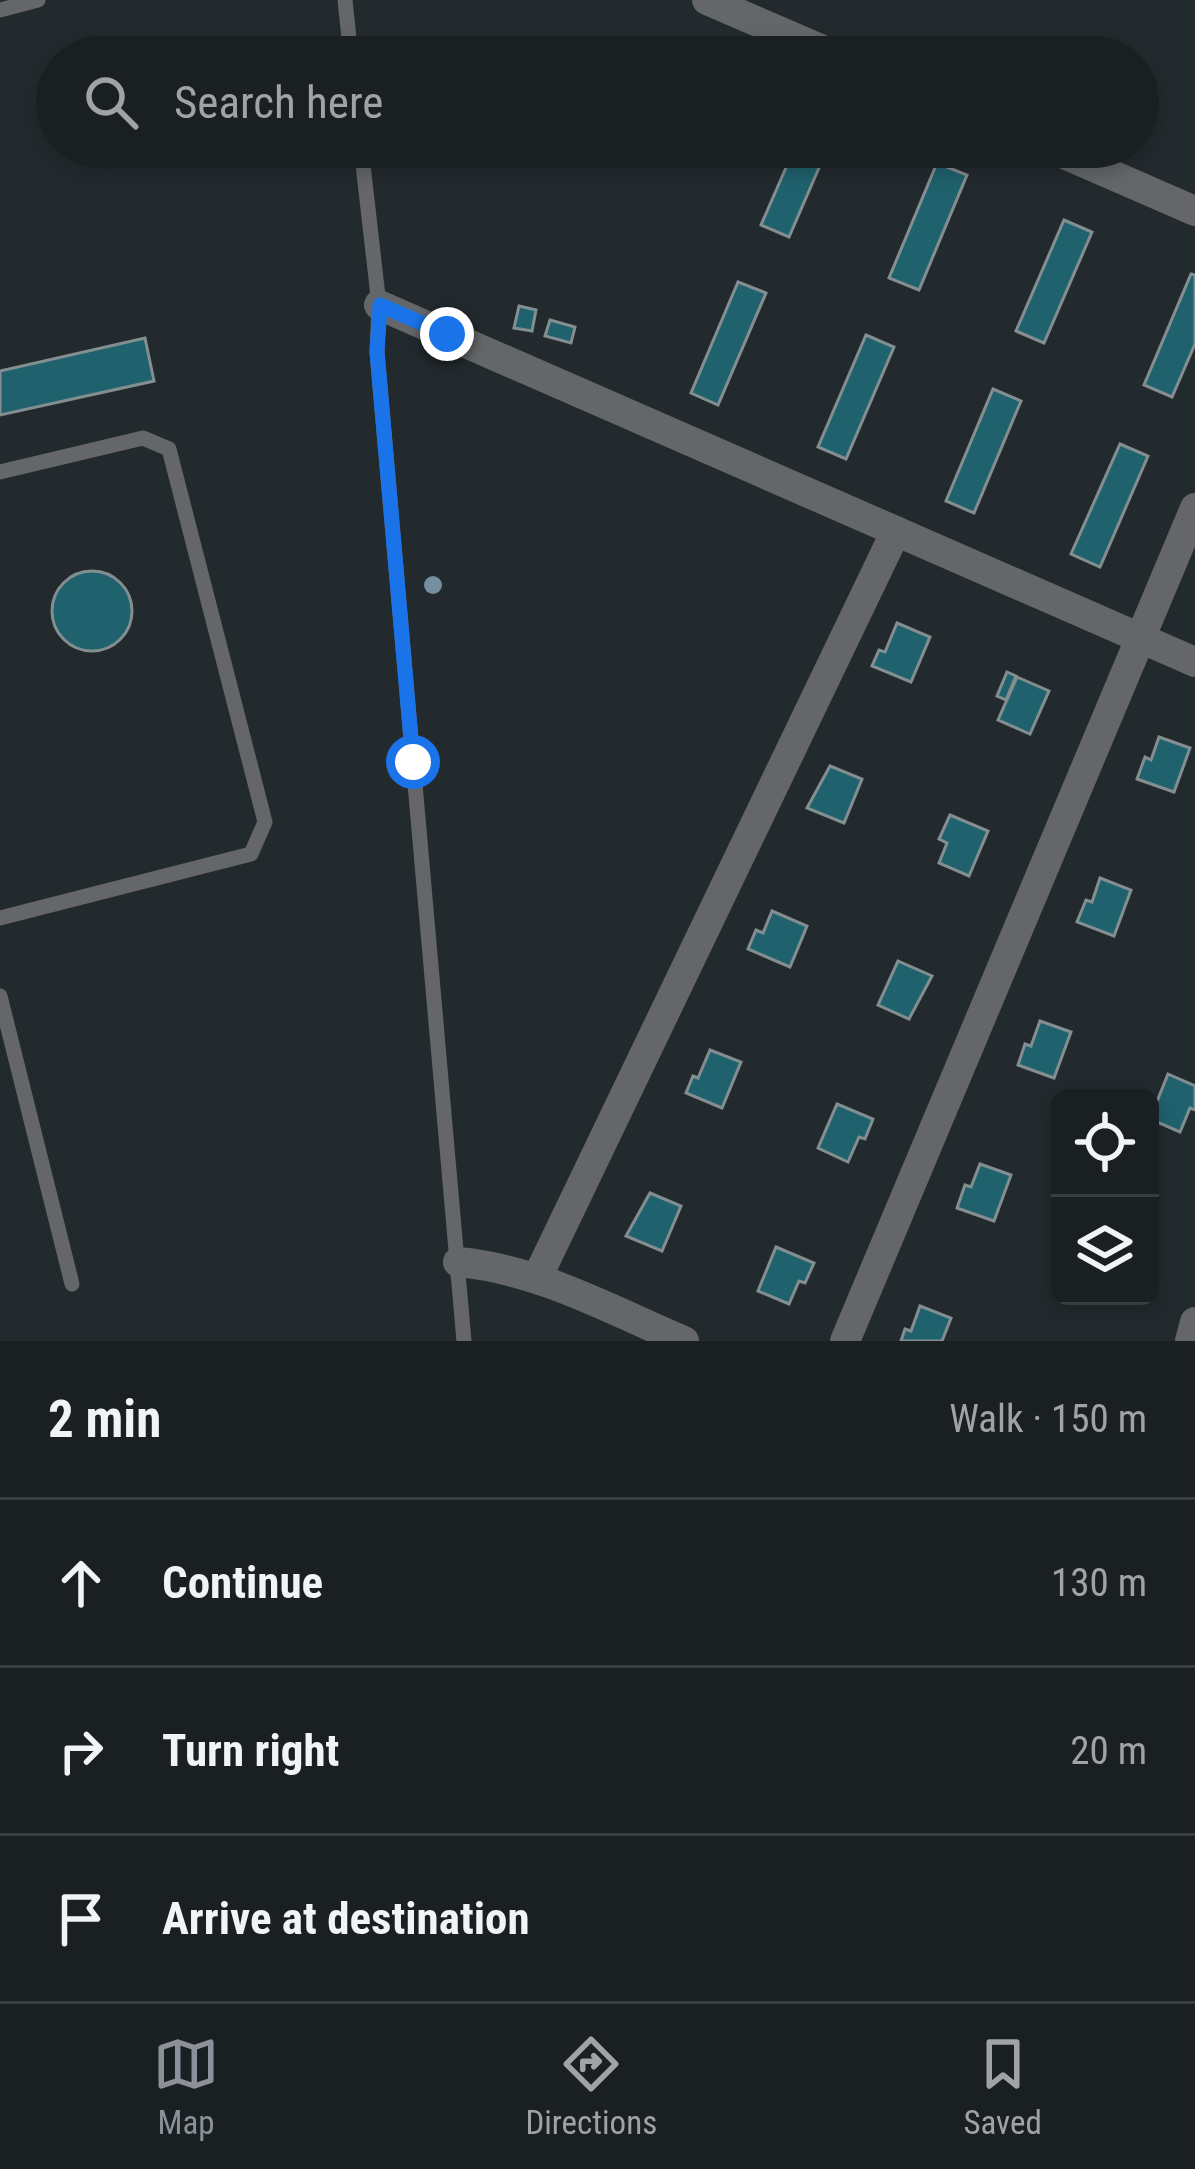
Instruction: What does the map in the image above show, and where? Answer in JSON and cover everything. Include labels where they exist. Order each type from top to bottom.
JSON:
[{"type":"street","points":[[707,0],[790,36]]},
{"type":"street","points":[[1096,168],[1195,211]]},
{"type":"street","points":[[380,305],[1195,662]]},
{"type":"street","points":[[845,1341],[1195,508]]},
{"type":"street","points":[[537,1278],[896,531]]},
{"type":"street","points":[[458,1262],[537,1278],[684,1341]]},
{"type":"street","points":[[1190,1341],[1195,1322]]},
{"type":"lane","points":[[0,10],[38,0]]},
{"type":"lane","points":[[345,0],[349,36]]},
{"type":"lane","points":[[364,168],[380,305],[377,352],[464,1341]]},
{"type":"lane","points":[[0,472],[143,438],[169,449],[265,822],[251,854],[0,918]]},
{"type":"lane","points":[[0,997],[72,1284]]},
{"type":"building","points":[[786,168],[819,168],[789,237],[761,225]]},
{"type":"building","points":[[935,168],[967,175],[919,290],[889,278]]},
{"type":"building","points":[[1064,220],[1092,232],[1044,343],[1016,331]]},
{"type":"building","points":[[1191,274],[1195,275],[1195,344],[1172,397],[1144,385]]},
{"type":"building","points":[[738,282],[766,293],[718,405],[691,393]]},
{"type":"building","points":[[519,306],[536,310],[532,331],[514,328]]},
{"type":"building","points":[[550,320],[575,327],[571,343],[545,336]]},
{"type":"building","points":[[866,335],[894,347],[846,459],[818,447]]},
{"type":"building","points":[[145,338],[154,381],[0,415],[0,371]]},
{"type":"building","points":[[993,389],[1021,401],[974,513],[946,501]]},
{"type":"building","points":[[1120,444],[1148,456],[1100,567],[1071,554]]},
{"type":"building","points":[[92,571],[120,583],[132,611],[120,639],[92,651],[64,639],[52,611],[64,583]]},
{"type":"building","points":[[897,623],[930,637],[911,682],[872,666],[879,650],[885,652]]},
{"type":"building","points":[[1007,672],[1016,676],[1006,700],[997,696]]},
{"type":"building","points":[[1017,677],[1049,691],[1030,734],[998,720]]},
{"type":"building","points":[[1159,737],[1190,748],[1174,792],[1137,779]]},
{"type":"building","points":[[830,766],[862,779],[844,823],[807,808]]},
{"type":"building","points":[[950,815],[988,831],[969,876],[939,863],[947,843],[939,839]]},
{"type":"building","points":[[1100,878],[1131,890],[1114,936],[1077,922],[1086,900],[1092,902]]},
{"type":"building","points":[[772,911],[807,926],[790,967],[748,949],[756,930],[763,933]]},
{"type":"building","points":[[898,961],[932,976],[909,1019],[878,1005]]},
{"type":"building","points":[[1040,1021],[1071,1032],[1054,1078],[1018,1065]]},
{"type":"building","points":[[710,1050],[741,1062],[722,1108],[686,1093]]},
{"type":"building","points":[[1168,1074],[1195,1086],[1195,1110],[1190,1108],[1180,1132],[1159,1123],[1159,1096]]},
{"type":"building","points":[[837,1104],[873,1119],[848,1162],[818,1148]]},
{"type":"building","points":[[980,1164],[1011,1175],[994,1221],[957,1208]]},
{"type":"building","points":[[650,1193],[681,1206],[662,1251],[626,1236]]},
{"type":"building","points":[[776,1247],[814,1263],[789,1304],[758,1291]]},
{"type":"building","points":[[920,1306],[951,1318],[942,1341],[901,1341],[905,1329],[911,1331]]},
{"type":"route","points":[[413,762],[377,352],[380,305],[447,334]]}]
